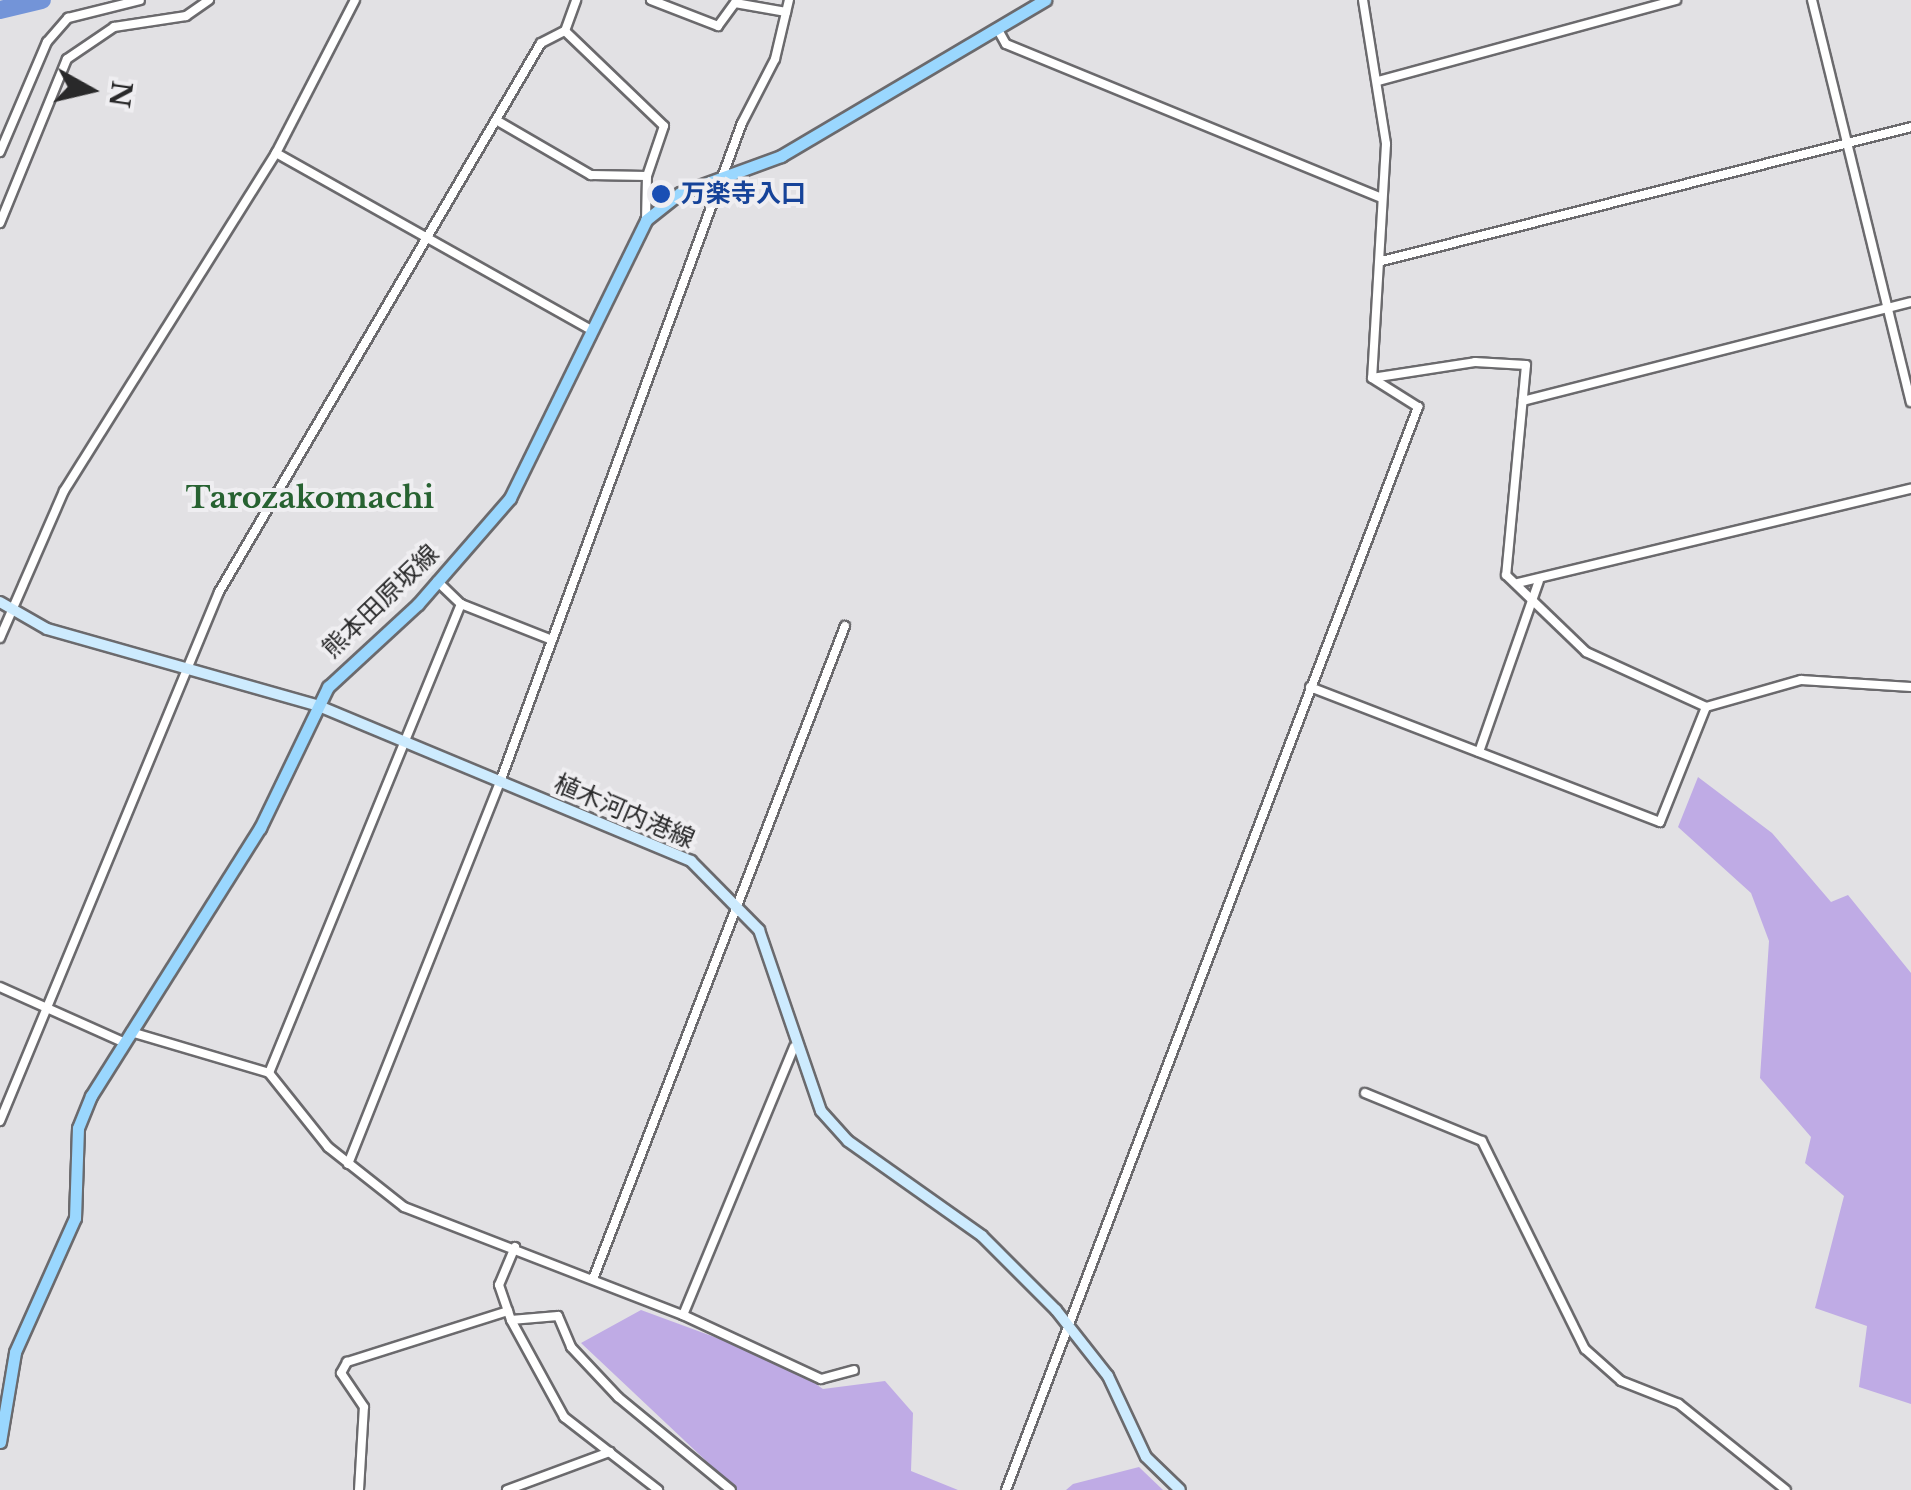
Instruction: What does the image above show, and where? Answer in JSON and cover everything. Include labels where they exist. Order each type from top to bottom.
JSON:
[{"type":"main road","name":"熊本田原坂線","points":[[0,1442],[15,1352],[75,1218],[78,1128],[126,1037],[260,828],[339,674],[437,581],[510,498],[588,328],[646,220],[680,192],[723,180],[780,156],[1045,0]]},
{"type":"main road","points":[[0,602],[11,614]]},
{"type":"main road","name":"植木河内港線","points":[[11,614],[320,706],[402,745],[668,849],[737,904],[759,930],[794,1047],[822,1111],[848,1141],[982,1236],[1072,1328],[1108,1376],[1146,1457],[1180,1490]]},
{"type":"street","points":[[0,152],[47,42],[68,18],[140,0]]},
{"type":"street","points":[[0,224],[67,60],[114,27],[186,16],[208,0]]},
{"type":"street","points":[[0,638],[64,491],[276,153],[356,0]]},
{"type":"street","points":[[0,1122],[42,1005],[219,592],[541,43],[566,31],[576,0]]},
{"type":"street","points":[[651,0],[718,26],[735,3],[786,12]]},
{"type":"street","points":[[348,1164],[500,782],[788,0]]},
{"type":"street","points":[[1363,0],[1378,81],[1382,198],[1382,262],[1372,378]]},
{"type":"street","points":[[1378,81],[1676,0]]},
{"type":"street","points":[[1812,0],[1911,402]]},
{"type":"street","points":[[997,28],[1006,44],[1382,198]]},
{"type":"street","points":[[566,31],[664,126],[647,176],[646,220]]},
{"type":"street","points":[[496,120],[591,175],[647,176]]},
{"type":"street","points":[[1382,262],[1911,127]]},
{"type":"street","points":[[276,153],[588,328]]},
{"type":"street","points":[[1524,400],[1911,302]]},
{"type":"street","points":[[1372,378],[1511,360],[1530,377],[1524,400],[1506,575],[1539,601],[1586,652],[1706,707],[1801,680],[1911,687]]},
{"type":"street","points":[[1006,1490],[1072,1328],[1418,406],[1372,378]]},
{"type":"street","points":[[1518,583],[1540,581],[1911,490]]},
{"type":"street","points":[[437,581],[461,604],[552,640]]},
{"type":"street","points":[[1479,752],[1539,601],[1540,581]]},
{"type":"street","points":[[270,1073],[461,604]]},
{"type":"street","points":[[593,1279],[845,626]]},
{"type":"street","points":[[1310,686],[1660,822],[1706,707]]},
{"type":"street","points":[[0,988],[126,1037],[270,1073],[348,1164],[404,1207],[683,1316],[821,1380],[854,1370]]},
{"type":"street","points":[[683,1316],[794,1047]]},
{"type":"street","points":[[1365,1093],[1482,1141],[1585,1349],[1621,1381],[1679,1404],[1786,1490]]},
{"type":"street","points":[[515,1248],[500,1284],[539,1385],[610,1452],[658,1490]]},
{"type":"street","points":[[359,1490],[364,1407],[341,1373],[347,1362],[509,1315],[558,1316],[606,1386],[731,1490]]},
{"type":"street","points":[[507,1490],[610,1452]]},
{"type":"shaded area","points":[[1698,777],[1772,833],[1831,902],[1848,895],[1911,973],[1911,1404],[1859,1387],[1867,1326],[1815,1308],[1844,1196],[1805,1163],[1811,1137],[1760,1078],[1769,941],[1751,893],[1678,827]]},
{"type":"shaded area","points":[[641,1310],[785,1363],[823,1389],[885,1381],[913,1413],[911,1471],[958,1490],[737,1490],[581,1343]]},
{"type":"shaded area","points":[[1139,1467],[1163,1490],[1066,1490],[1073,1484]]},
{"type":"waterway","points":[[0,10],[42,0]]},
{"type":"place","name":"万楽寺入口","points":[[661,194]]},
{"type":"district","name":"Tarozakomachi","points":[[310,498]]}]
